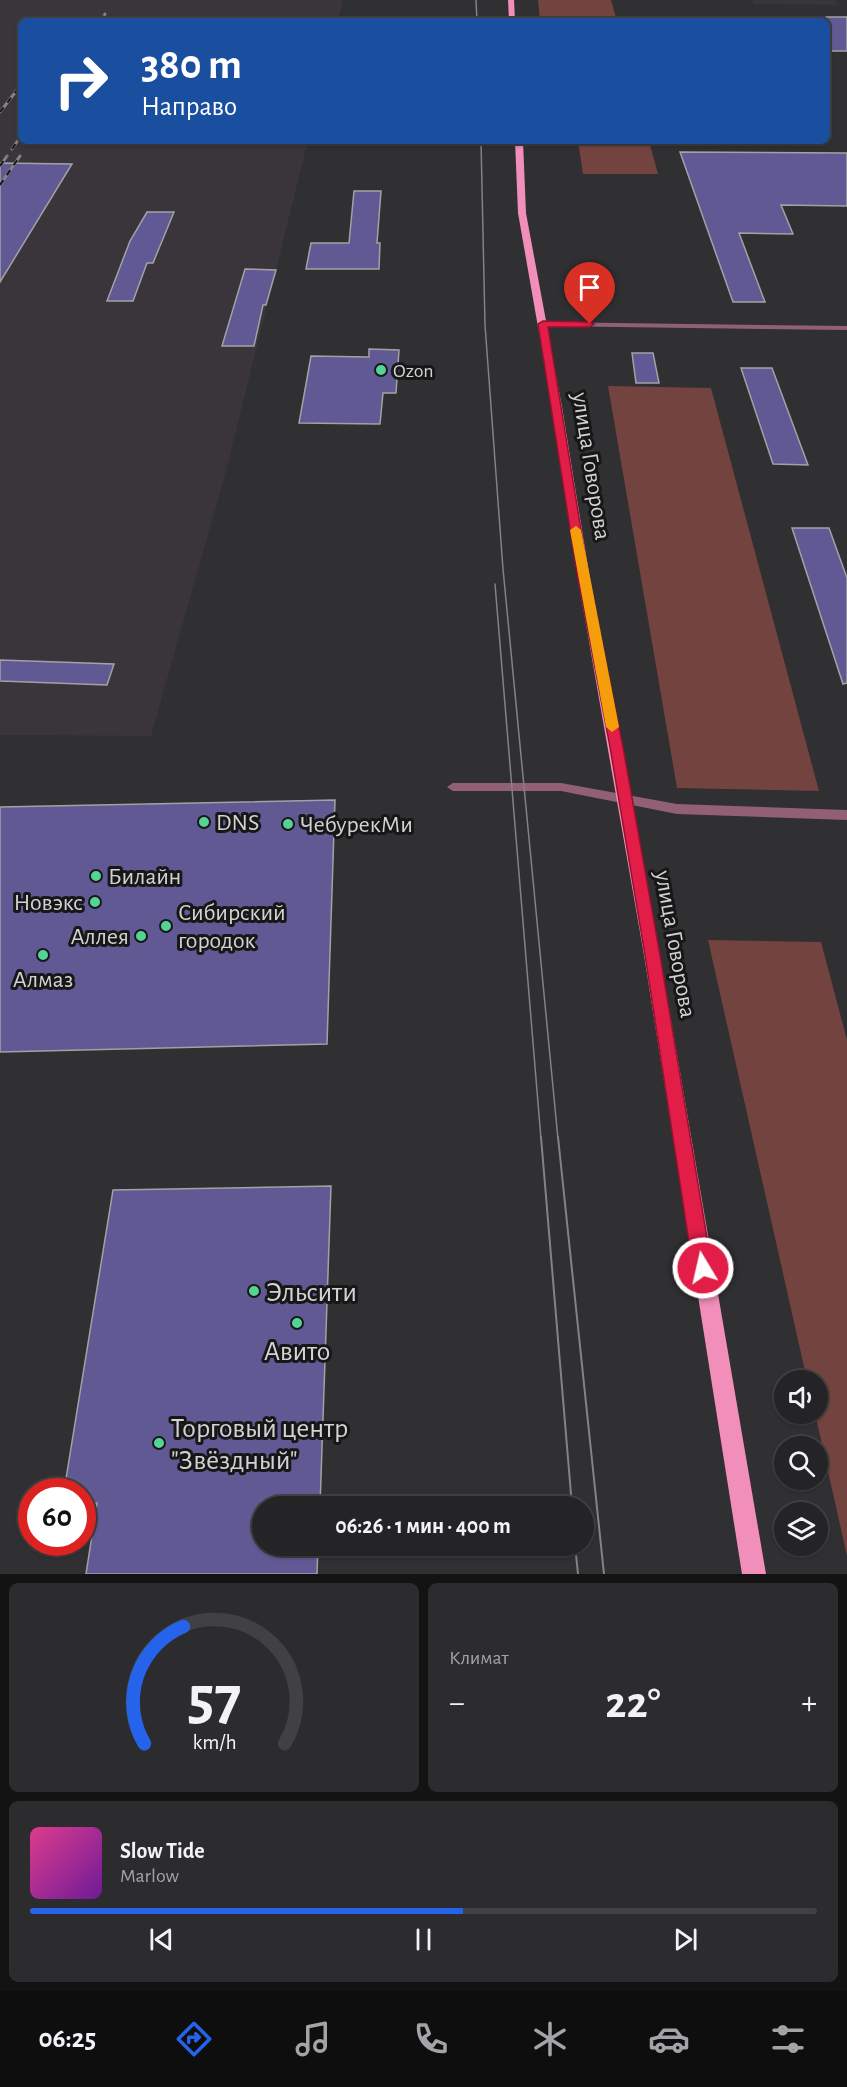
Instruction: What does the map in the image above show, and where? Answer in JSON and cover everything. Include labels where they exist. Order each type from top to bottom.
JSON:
[{"type":"main road","points":[[511,0],[512,18]]},
{"type":"main road","name":"улица Говорова","points":[[519,144],[522,213],[543,324],[583,573],[625,799],[754,1574]]},
{"type":"street","points":[[543,324],[847,327]]},
{"type":"street","points":[[453,787],[561,787],[677,809],[847,815]]},
{"type":"shaded area","points":[[0,0],[343,0],[339,18],[18,18],[18,144],[307,144],[225,475],[151,736],[0,735]]},
{"type":"shaded area","points":[[538,0],[611,0],[616,18],[540,18]]},
{"type":"shaded area","points":[[752,0],[835,0],[839,5],[754,4]]},
{"type":"shaded area","points":[[578,144],[650,144],[658,174],[583,174]]},
{"type":"shaded area","points":[[608,386],[711,388],[819,791],[677,788]]},
{"type":"shaded area","points":[[708,940],[821,942],[847,1040],[847,1556],[828,1471],[828,1436],[820,1436],[817,1424],[828,1424],[828,1370],[805,1370]]},
{"type":"building","points":[[847,17],[847,51],[830,51],[830,18],[826,18]]},
{"type":"building","points":[[680,152],[847,153],[847,206],[781,205],[793,234],[739,233],[765,302],[733,302]]},
{"type":"building","points":[[0,163],[72,164],[0,282]]},
{"type":"building","points":[[354,191],[381,191],[377,243],[380,243],[379,269],[306,269],[311,243],[349,243]]},
{"type":"building","points":[[147,212],[174,212],[153,263],[147,263],[133,301],[107,301],[130,241]]},
{"type":"building","points":[[245,269],[276,270],[266,305],[263,305],[254,346],[222,346]]},
{"type":"building","points":[[369,349],[399,350],[396,393],[383,393],[380,424],[299,423],[311,356],[369,357]]},
{"type":"building","points":[[632,353],[653,353],[659,383],[636,383]]},
{"type":"building","points":[[741,368],[772,368],[808,465],[773,464]]},
{"type":"building","points":[[792,528],[829,528],[847,578],[847,683],[843,684]]},
{"type":"building","points":[[0,660],[114,664],[107,685],[0,681]]},
{"type":"building","name":"Сибирский городок","points":[[335,800],[327,1044],[0,1052],[0,807]]},
{"type":"building","points":[[331,1186],[320,1496],[252,1496],[252,1556],[318,1556],[317,1574],[86,1574],[89,1556],[96,1556],[96,1478],[66,1478],[113,1190]]},
{"type":"tram line","points":[[476,0],[477,18]]},
{"type":"tram line","points":[[481,144],[485,325],[503,569],[558,1139]]},
{"type":"tram line","points":[[495,584],[541,1139]]},
{"type":"tram line","points":[[541,1137],[571,1496]]},
{"type":"tram line","points":[[558,1137],[604,1574]]},
{"type":"tram line","points":[[576,1556],[578,1574]]},
{"type":"railway","points":[[103,18],[105,14]]},
{"type":"railway","points":[[0,112],[18,89]]},
{"type":"railway","points":[[12,149],[18,140]]},
{"type":"railway","points":[[0,166],[7,156]]},
{"type":"railway","points":[[0,185],[20,156]]},
{"type":"slow traffic","points":[[576,530],[612,727]]},
{"type":"place","name":"Ozon","points":[[381,370]]},
{"type":"place","name":"DNS","points":[[204,822]]},
{"type":"place","name":"ЧебурекМи","points":[[288,824]]},
{"type":"place","name":"Билайн","points":[[96,876]]},
{"type":"place","name":"Новэкс","points":[[95,902]]},
{"type":"place","name":"Сибирский городок","points":[[166,926]]},
{"type":"place","name":"Аллея","points":[[141,936]]},
{"type":"place","name":"Алмаз","points":[[43,955]]},
{"type":"place","name":"Эльсити","points":[[254,1291]]},
{"type":"place","name":"Авито","points":[[297,1323]]},
{"type":"place","name":"Торговый центр \"Звёздный\"","points":[[159,1443]]},
{"type":"route","points":[[590,324],[543,324],[583,573],[652,955],[703,1268]]}]
